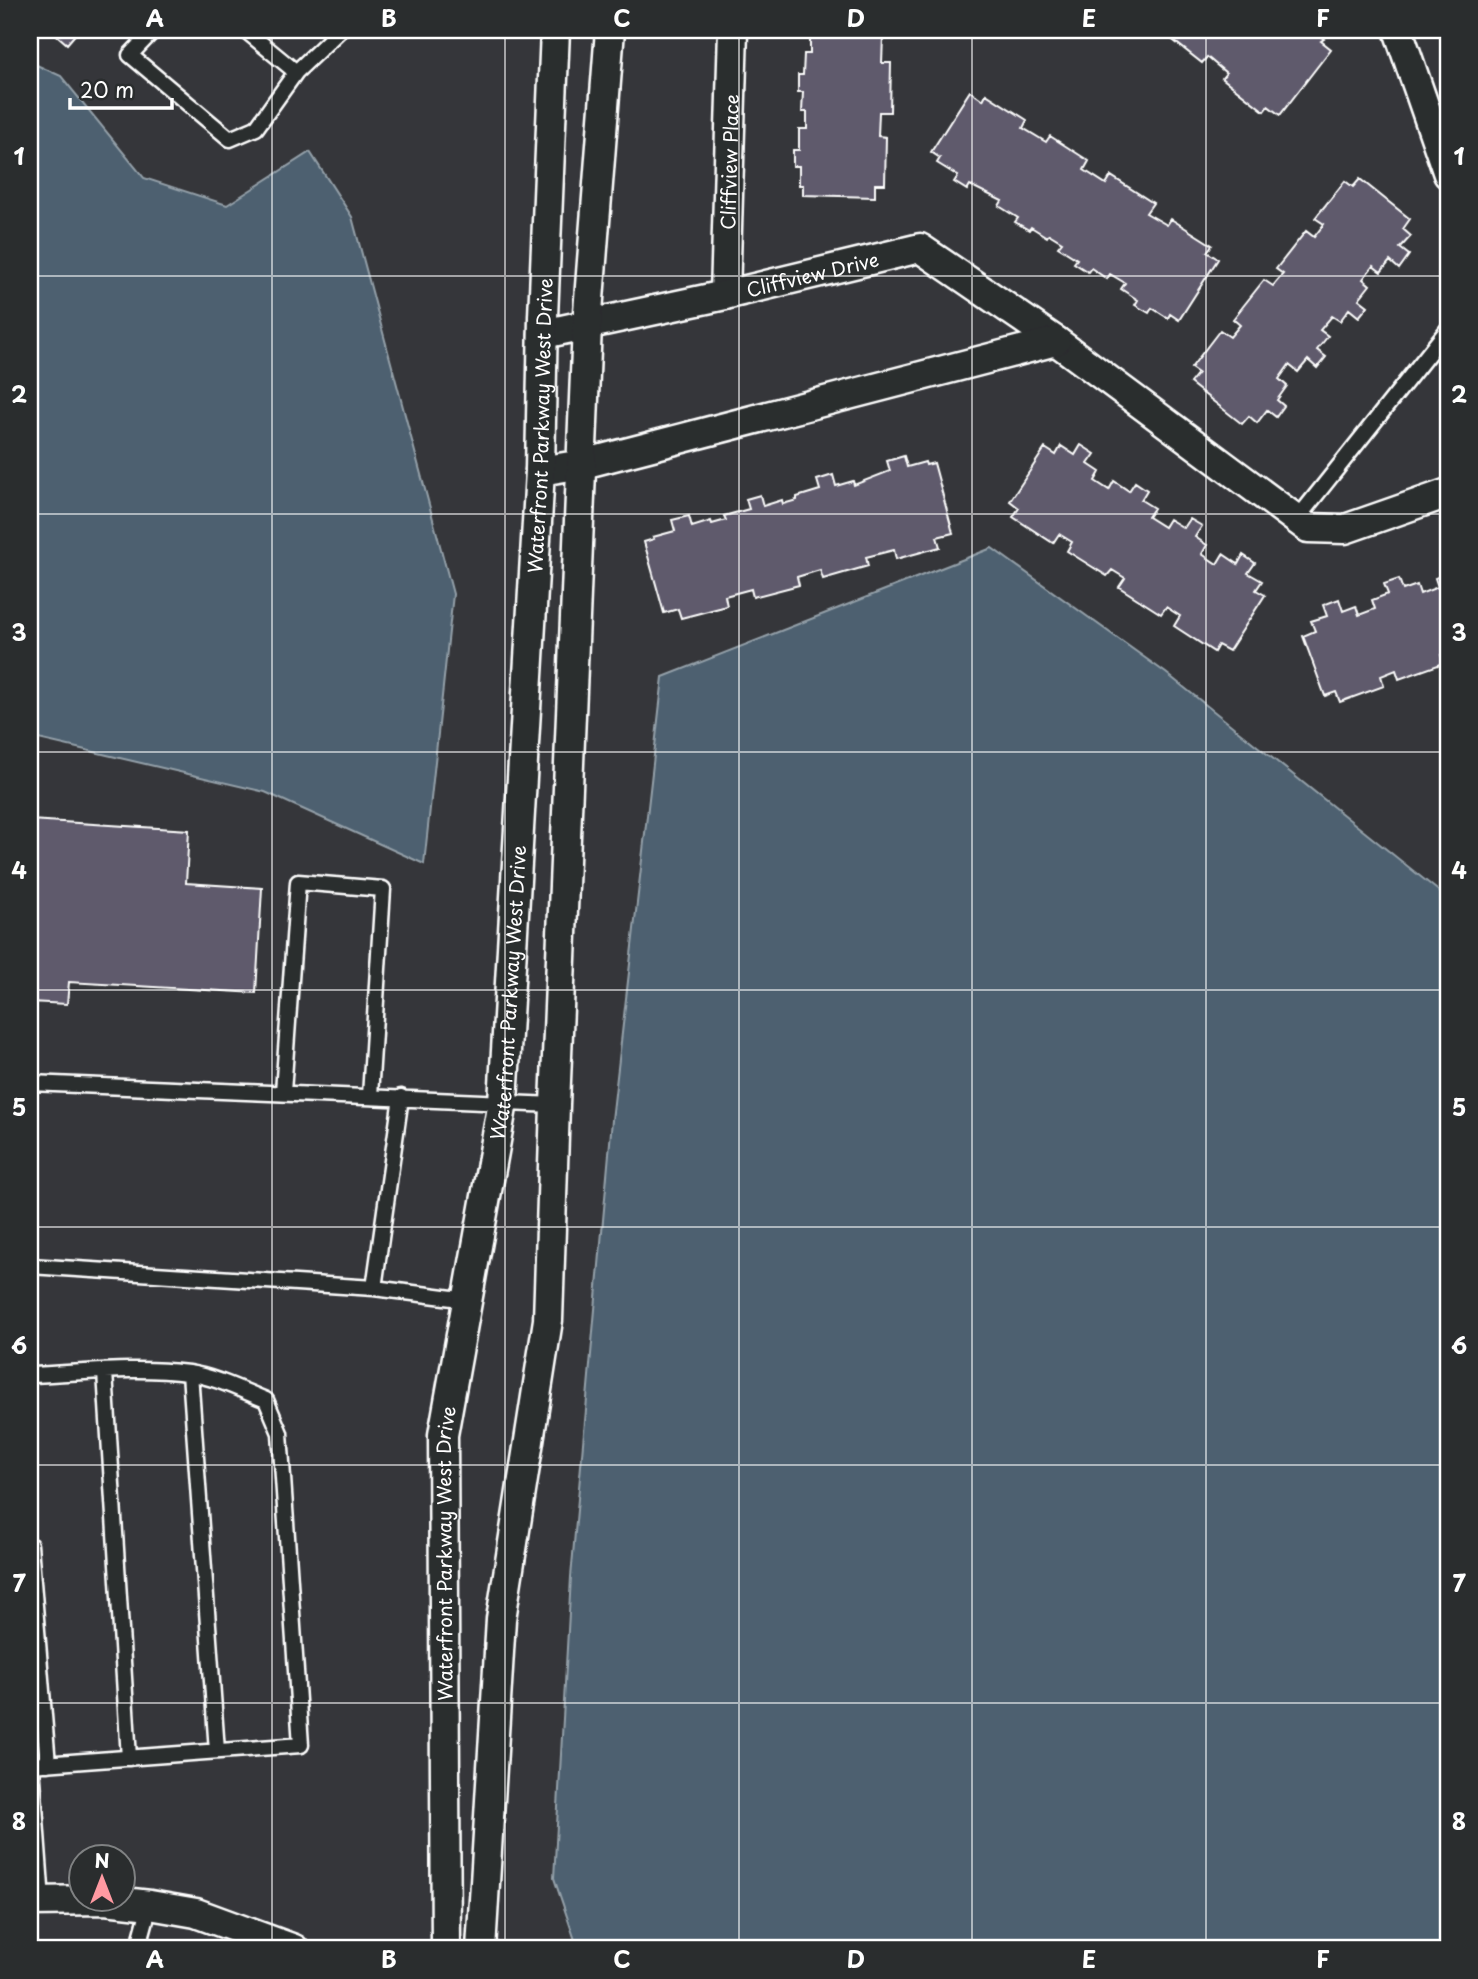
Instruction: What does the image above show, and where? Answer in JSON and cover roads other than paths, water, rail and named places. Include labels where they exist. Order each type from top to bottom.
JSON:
[{"type":"street","name":"Waterfront Parkway West Drive","points":[[446,1949],[443,1435],[503,1102],[540,471],[555,30]]},
{"type":"street","points":[[481,1949],[501,1619],[548,1320],[587,325],[610,30]]},
{"type":"street","name":"Cliffview Place","points":[[725,295],[733,30]]},
{"type":"street","points":[[1398,30],[1448,174]]},
{"type":"street","name":"Cliffview Drive","points":[[543,334],[725,295],[920,248],[1056,341],[1308,528],[1345,529],[1448,493]]},
{"type":"street","points":[[540,471],[583,464],[1056,341]]},
{"type":"street","points":[[36,1901],[104,1899],[196,1913],[293,1949]]},
{"type":"lane","points":[[154,30],[130,55],[230,139],[256,128],[296,72],[340,30]]},
{"type":"lane","points":[[245,30],[296,72]]},
{"type":"lane","points":[[1297,519],[1448,329]]},
{"type":"lane","points":[[283,1093],[298,882],[383,889],[370,1096]]},
{"type":"lane","points":[[30,1083],[555,1105]]},
{"type":"lane","points":[[374,1288],[401,1097]]},
{"type":"lane","points":[[30,1266],[374,1288],[468,1300]]},
{"type":"lane","points":[[30,1375],[144,1370],[190,1373],[228,1384],[266,1400],[280,1433],[301,1745],[31,1765],[36,1901]]},
{"type":"lane","points":[[104,1372],[129,1758]]},
{"type":"lane","points":[[190,1373],[217,1751]]},
{"type":"lane","points":[[30,1545],[48,1763]]},
{"type":"lane","points":[[138,1949],[150,1905]]},
{"type":"water","points":[[30,62],[61,76],[144,178],[227,205],[310,152],[352,217],[453,594],[424,864],[265,792],[30,737]]},
{"type":"water","points":[[992,548],[1166,673],[1448,896],[1448,1949],[578,1949],[554,1878],[571,1577],[612,1120],[663,677]]}]
